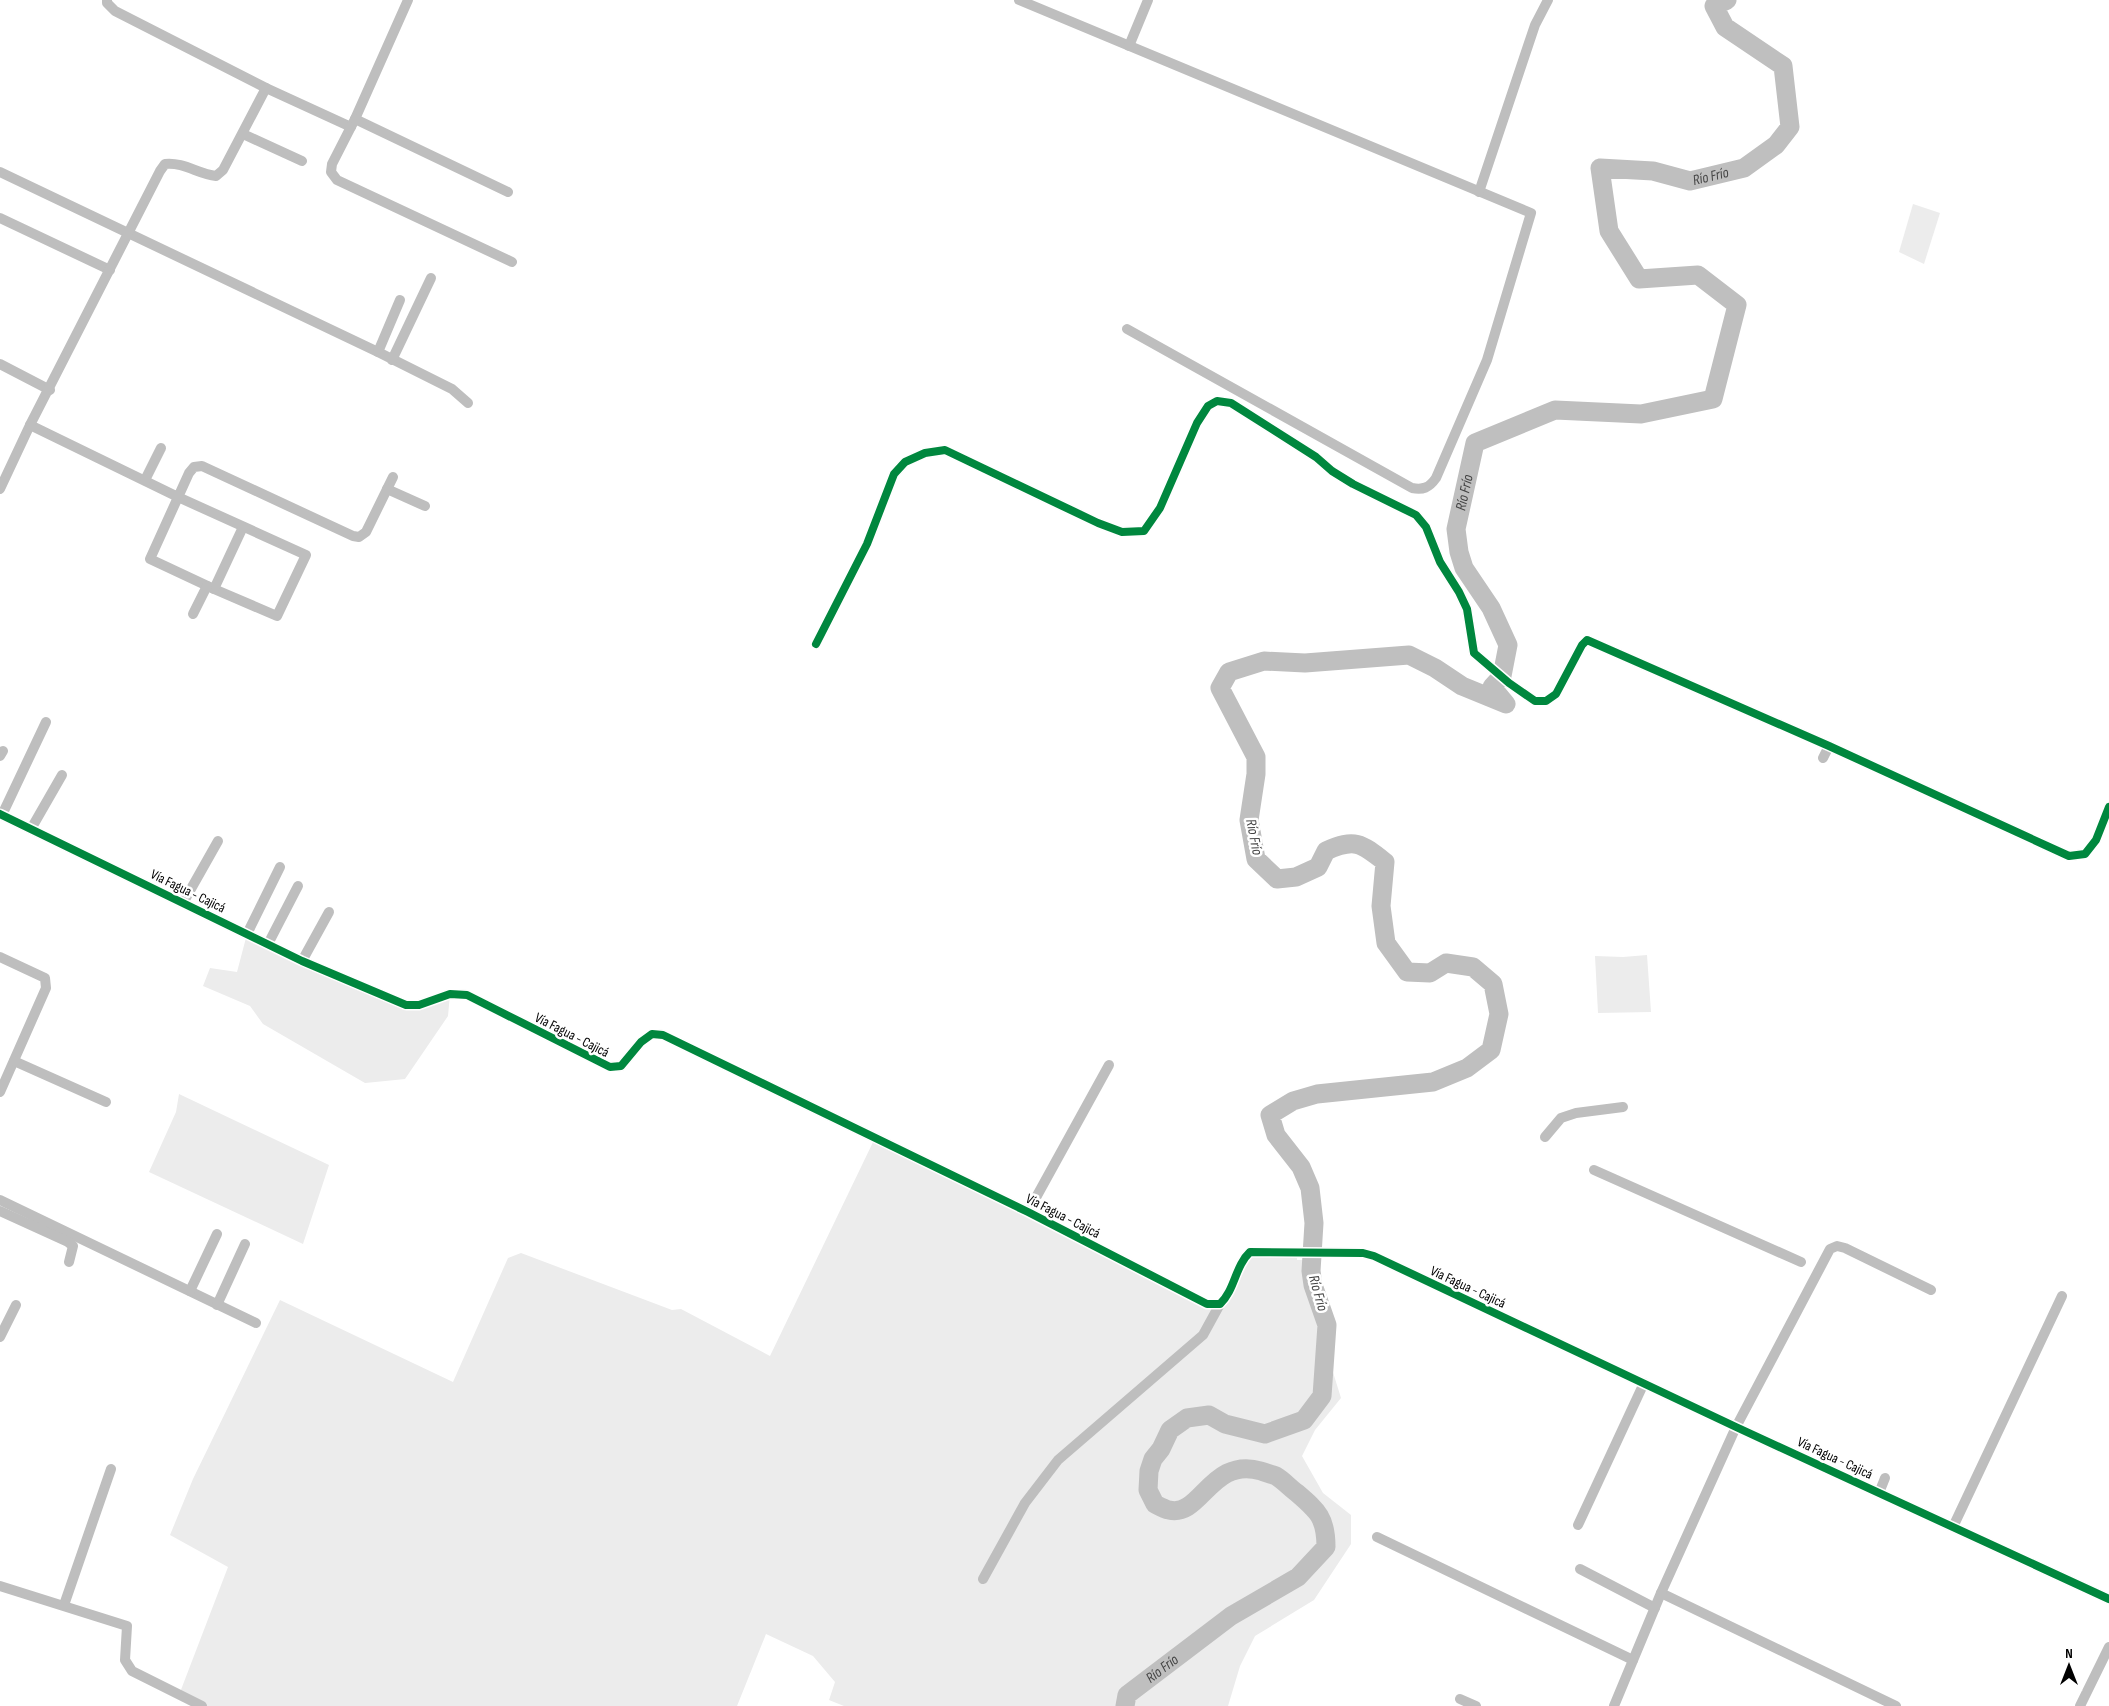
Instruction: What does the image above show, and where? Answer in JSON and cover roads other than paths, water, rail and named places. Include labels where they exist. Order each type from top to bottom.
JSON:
[{"type":"street","points":[[107,0],[107,3],[115,10],[266,88],[353,123],[508,192]]},
{"type":"street","points":[[408,0],[353,123],[332,164],[331,172],[337,180],[512,262]]},
{"type":"street","points":[[1019,0],[1531,213],[1487,360],[1436,478],[1430,486],[1421,489],[1412,488],[1127,329]]},
{"type":"street","points":[[1129,46],[1148,0]]},
{"type":"street","points":[[1479,192],[1535,25],[1548,0]]},
{"type":"street","points":[[0,489],[30,425],[50,390],[165,164],[176,163],[208,175],[216,176],[223,170],[266,88]]},
{"type":"street","points":[[243,134],[302,161]]},
{"type":"street","points":[[0,172],[128,235],[378,352],[452,389],[468,404]]},
{"type":"street","points":[[0,218],[110,270]]},
{"type":"street","points":[[392,360],[431,278]]},
{"type":"street","points":[[378,352],[400,300]]},
{"type":"street","points":[[0,364],[50,390]]},
{"type":"street","points":[[816,644],[867,544],[894,474],[905,462],[925,453],[945,450],[1098,523],[1122,532],[1144,532],[1160,508],[1197,423],[1208,406],[1218,401],[1231,403],[1316,457],[1332,471],[1353,484],[1416,515],[1426,527],[1440,562],[1460,592],[1466,609],[1474,653],[1492,671],[1535,701],[1546,701],[1556,694],[1582,645],[1587,640],[1829,746],[2069,856],[2085,854],[2096,840],[2109,807]]},
{"type":"street","points":[[30,425],[178,497],[306,556],[277,616],[210,588],[150,559],[178,497],[189,473],[194,467],[202,466],[353,536],[359,537],[366,532],[393,476]]},
{"type":"street","points":[[145,480],[161,448]]},
{"type":"street","points":[[387,488],[425,506]]},
{"type":"street","points":[[192,614],[210,588],[243,527]]},
{"type":"street","points":[[1,815],[46,722]]},
{"type":"street","points":[[1823,758],[1829,746]]},
{"type":"street","points":[[32,829],[62,775]]},
{"type":"street","name":"Vía Fagua - Cajicá","points":[[1,815],[302,961],[406,1005],[419,1005],[450,994],[467,995],[610,1068],[620,1066],[641,1042],[652,1034],[663,1034],[1028,1212],[1207,1304],[1220,1304],[1226,1298],[1243,1258],[1250,1252],[1297,1254],[1363,1253],[1374,1256],[2109,1600]]},
{"type":"street","points":[[183,903],[218,841]]},
{"type":"street","points":[[247,934],[280,867]]},
{"type":"street","points":[[268,944],[298,886]]},
{"type":"street","points":[[302,961],[329,912]]},
{"type":"street","points":[[0,957],[44,978],[46,988],[0,1092]]},
{"type":"street","points":[[14,1061],[106,1102]]},
{"type":"street","points":[[1028,1212],[1109,1065]]},
{"type":"street","points":[[1545,1137],[1561,1118],[1576,1113],[1623,1107]]},
{"type":"street","points":[[1594,1170],[1800,1262]]},
{"type":"street","points":[[0,1200],[256,1323]]},
{"type":"street","points":[[0,1210],[68,1242],[73,1249],[69,1262]]},
{"type":"street","points":[[190,1291],[217,1234]]},
{"type":"street","points":[[218,1304],[245,1244]]},
{"type":"street","points":[[1614,1706],[1661,1593],[1736,1427],[1830,1249],[1837,1246],[1845,1248],[1931,1290]]},
{"type":"street","points":[[1953,1527],[2062,1296]]},
{"type":"street","points":[[984,1579],[1026,1503],[1058,1460],[1203,1336],[1220,1304]]},
{"type":"street","points":[[0,1337],[16,1305]]},
{"type":"street","points":[[1578,1525],[1644,1383]]},
{"type":"street","points":[[64,1605],[111,1469]]},
{"type":"street","points":[[1879,1493],[1885,1478]]},
{"type":"street","points":[[1377,1537],[1634,1660]]},
{"type":"street","points":[[1580,1569],[1655,1608]]},
{"type":"street","points":[[0,1586],[127,1626],[125,1660],[132,1671],[202,1706]]},
{"type":"street","points":[[1661,1593],[1896,1706]]},
{"type":"street","points":[[2080,1706],[2109,1647]]},
{"type":"street","points":[[1460,1699],[1476,1706]]},
{"type":"waterway","name":"Río Frío","points":[[1125,1706],[1127,1695],[1231,1616],[1298,1577],[1326,1547],[1326,1537],[1322,1522],[1315,1510],[1279,1478],[1261,1471],[1244,1469],[1230,1472],[1218,1479],[1190,1505],[1180,1510],[1169,1510],[1155,1504],[1148,1490],[1149,1471],[1153,1459],[1161,1449],[1170,1430],[1187,1418],[1209,1415],[1225,1424],[1265,1434],[1304,1420],[1322,1396],[1327,1325],[1313,1285],[1311,1271],[1314,1223],[1310,1188],[1301,1167],[1276,1135],[1270,1115],[1293,1101],[1317,1094],[1433,1082],[1467,1068],[1491,1050],[1499,1014],[1493,984],[1473,967],[1446,963],[1430,973],[1407,972],[1386,943],[1381,906],[1385,862],[1370,850],[1357,844],[1336,847],[1326,851],[1318,867],[1296,877],[1277,879],[1256,859],[1249,820],[1256,774],[1256,757],[1220,688],[1229,672],[1264,661],[1305,663],[1409,655],[1435,668],[1462,686],[1506,704],[1492,687],[1502,676],[1508,645],[1491,608],[1464,568],[1459,552],[1456,529],[1475,443],[1555,410],[1641,414],[1713,399],[1737,305],[1698,275],[1639,279],[1609,231],[1600,168],[1653,171],[1690,181],[1744,168],[1776,145],[1790,127],[1783,66],[1725,27],[1714,6],[1727,0]]}]
